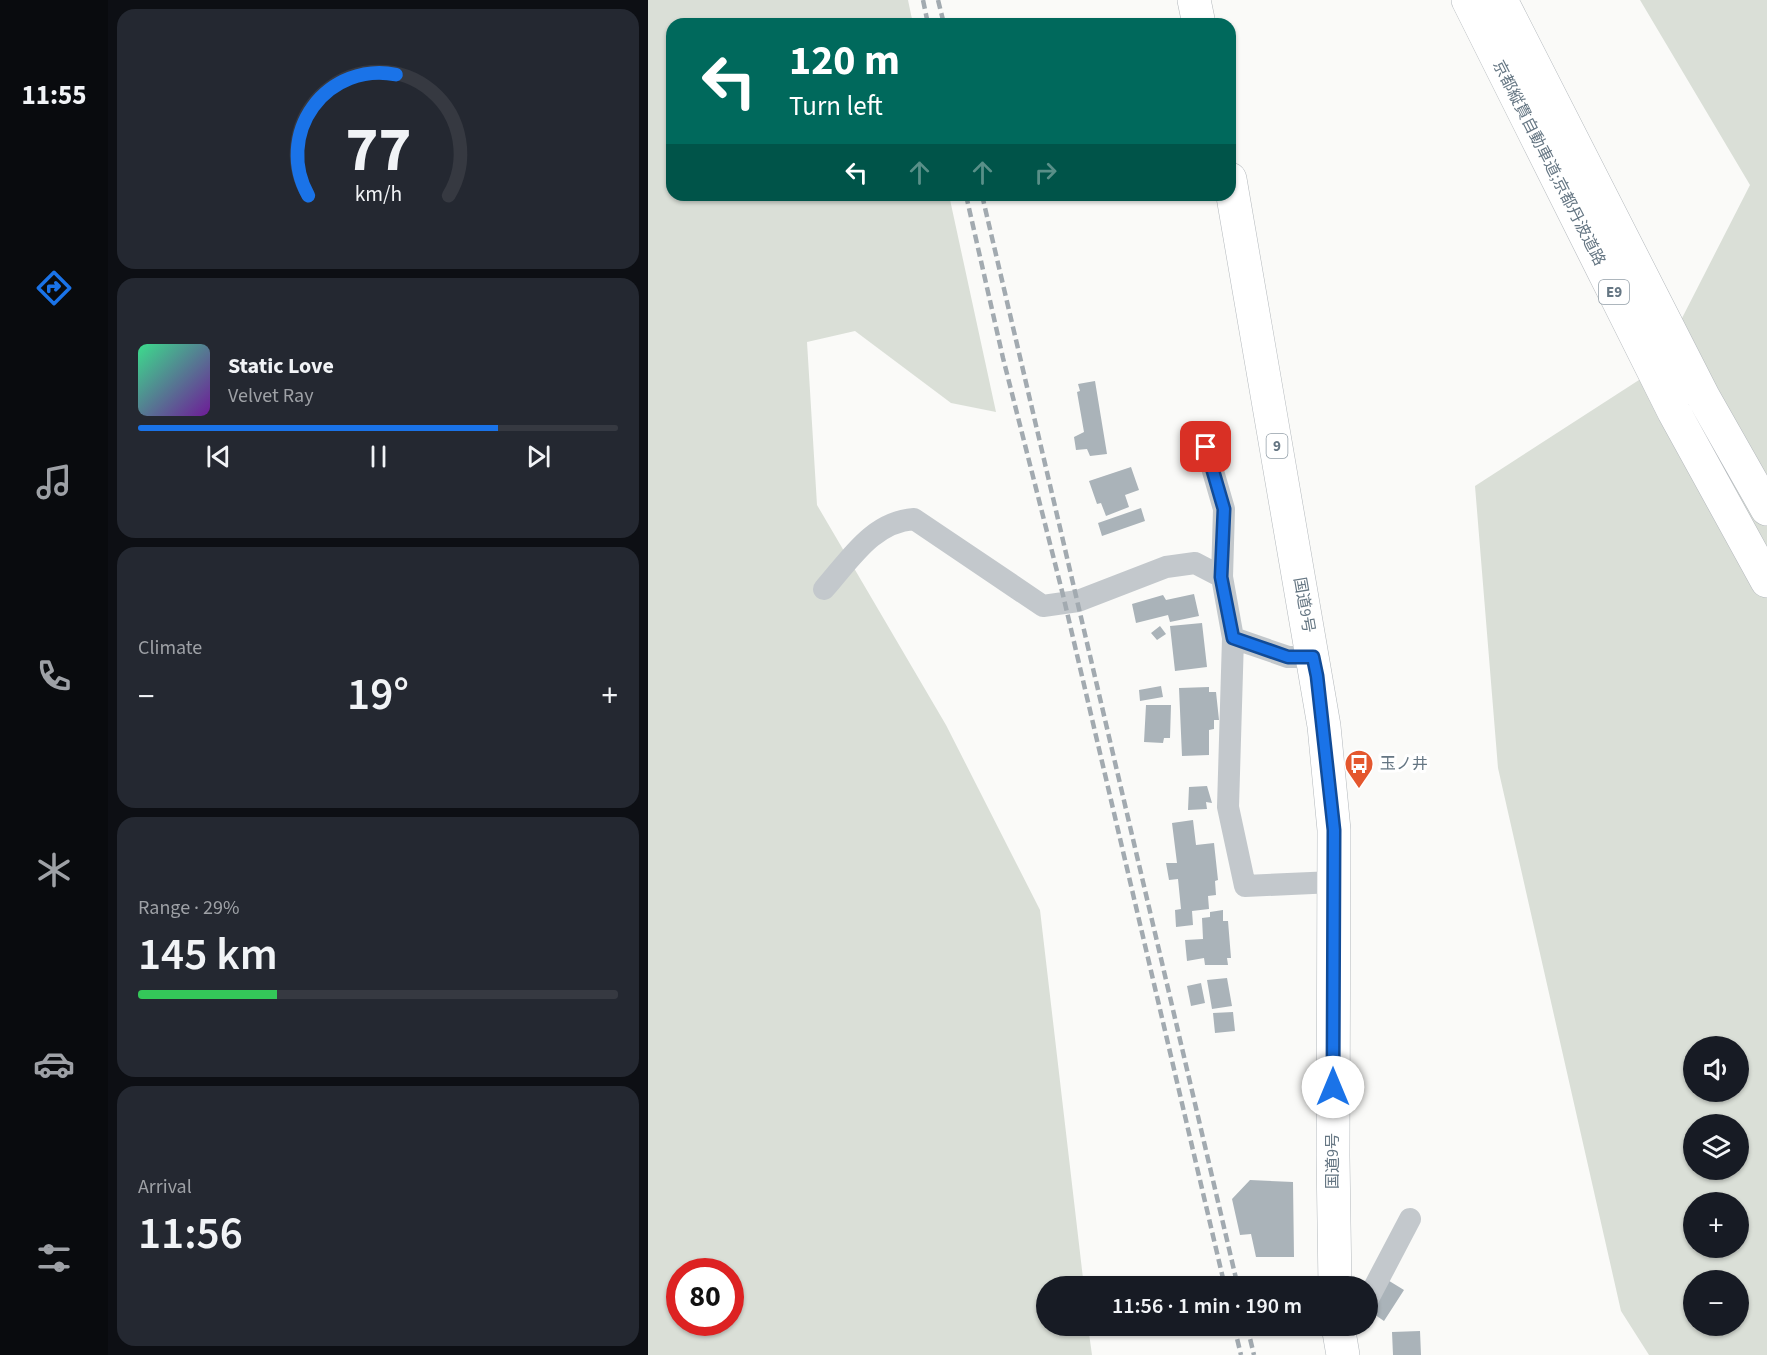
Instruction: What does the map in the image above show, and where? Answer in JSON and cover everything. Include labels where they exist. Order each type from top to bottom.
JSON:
[{"type":"highway","points":[[1194,0],[1198,18]]},
{"type":"highway","points":[[1445,0],[1475,14]]},
{"type":"highway","name":"京都縦貫自動車道;京都丹波道路","points":[[1501,0],[1704,398],[1767,509]]},
{"type":"highway","name":"京都縦貫自動車道;京都丹波道路","points":[[1475,14],[1674,412],[1767,580]]},
{"type":"highway","name":"国道9号","points":[[1234,201],[1313,657],[1326,749],[1334,830],[1335,1276]]},
{"type":"highway","points":[[1340,1336],[1343,1355]]},
{"type":"street","points":[[1206,447],[1224,509],[1221,577],[1233,638],[1228,807],[1245,886],[1334,882]]},
{"type":"street","points":[[824,589],[873,533],[898,520],[914,519],[1042,606],[1078,601],[1166,567],[1195,563],[1221,577]]},
{"type":"street","points":[[1233,638],[1288,657],[1313,657]]},
{"type":"street","points":[[1378,1280],[1410,1219]]},
{"type":"shaded area","points":[[648,0],[908,0],[912,18],[666,18],[666,201],[950,201],[996,412],[951,403],[855,331],[807,342],[817,505],[946,725],[1040,910],[1083,1276],[1036,1276],[1036,1336],[1089,1336],[1092,1355],[648,1355]]},
{"type":"shaded area","points":[[1640,0],[1767,0],[1767,1355],[1649,1355],[1621,1311],[1498,768],[1475,486],[1656,369],[1750,185]]},
{"type":"building","points":[[1095,381],[1107,454],[1090,456],[1087,449],[1076,450],[1074,437],[1084,432],[1077,392],[1080,391],[1078,384]]},
{"type":"building","points":[[1131,467],[1139,490],[1125,495],[1129,507],[1106,516],[1101,503],[1097,504],[1089,481]]},
{"type":"building","points":[[1141,508],[1145,521],[1102,536],[1098,523]]},
{"type":"building","points":[[1194,594],[1199,616],[1170,622],[1168,615],[1136,623],[1132,604],[1163,595],[1166,600]]},
{"type":"building","points":[[1202,623],[1207,667],[1175,671],[1170,626]]},
{"type":"building","points":[[1160,626],[1166,634],[1157,640],[1151,633]]},
{"type":"building","points":[[1161,686],[1163,697],[1140,701],[1139,690]]},
{"type":"building","points":[[1209,687],[1209,692],[1216,692],[1219,720],[1214,720],[1214,729],[1209,730],[1209,755],[1182,756],[1179,688]]},
{"type":"building","points":[[1146,705],[1171,705],[1170,738],[1164,738],[1163,743],[1144,742]]},
{"type":"building","points":[[1207,786],[1212,803],[1206,802],[1207,809],[1188,810],[1189,787]]},
{"type":"building","points":[[1193,820],[1196,845],[1214,843],[1218,880],[1215,881],[1216,895],[1208,896],[1209,909],[1192,911],[1193,925],[1176,927],[1175,910],[1181,909],[1178,879],[1169,880],[1166,863],[1177,863],[1172,823]]},
{"type":"building","points":[[1223,910],[1223,921],[1228,921],[1231,958],[1227,958],[1228,965],[1205,965],[1204,958],[1187,961],[1185,940],[1203,939],[1202,918],[1210,917],[1210,912]]},
{"type":"building","points":[[1227,978],[1232,1006],[1212,1009],[1207,980]]},
{"type":"building","points":[[1201,983],[1205,1003],[1191,1006],[1187,986]]},
{"type":"building","points":[[1233,1012],[1235,1031],[1215,1033],[1213,1013]]},
{"type":"building","points":[[1250,1180],[1293,1182],[1294,1257],[1256,1257],[1251,1234],[1240,1235],[1232,1199]]},
{"type":"building","points":[[1386,1279],[1404,1290],[1384,1321],[1378,1317],[1378,1293]]},
{"type":"building","points":[[1420,1331],[1421,1355],[1393,1355],[1392,1332]]},
{"type":"railway","points":[[923,0],[927,18]]},
{"type":"railway","points":[[938,0],[942,18]]},
{"type":"railway","points":[[967,201],[1003,358],[1063,595],[1222,1276]]},
{"type":"railway","points":[[983,201],[1235,1276]]},
{"type":"railway","points":[[1236,1336],[1241,1355]]},
{"type":"railway","points":[[1249,1336],[1254,1355]]},
{"type":"place","name":"玉ノ井","points":[[1359,790]]},
{"type":"route","points":[[1206,447],[1224,509],[1221,577],[1233,638],[1288,657],[1313,657],[1317,676],[1334,830],[1333,1087]]}]
